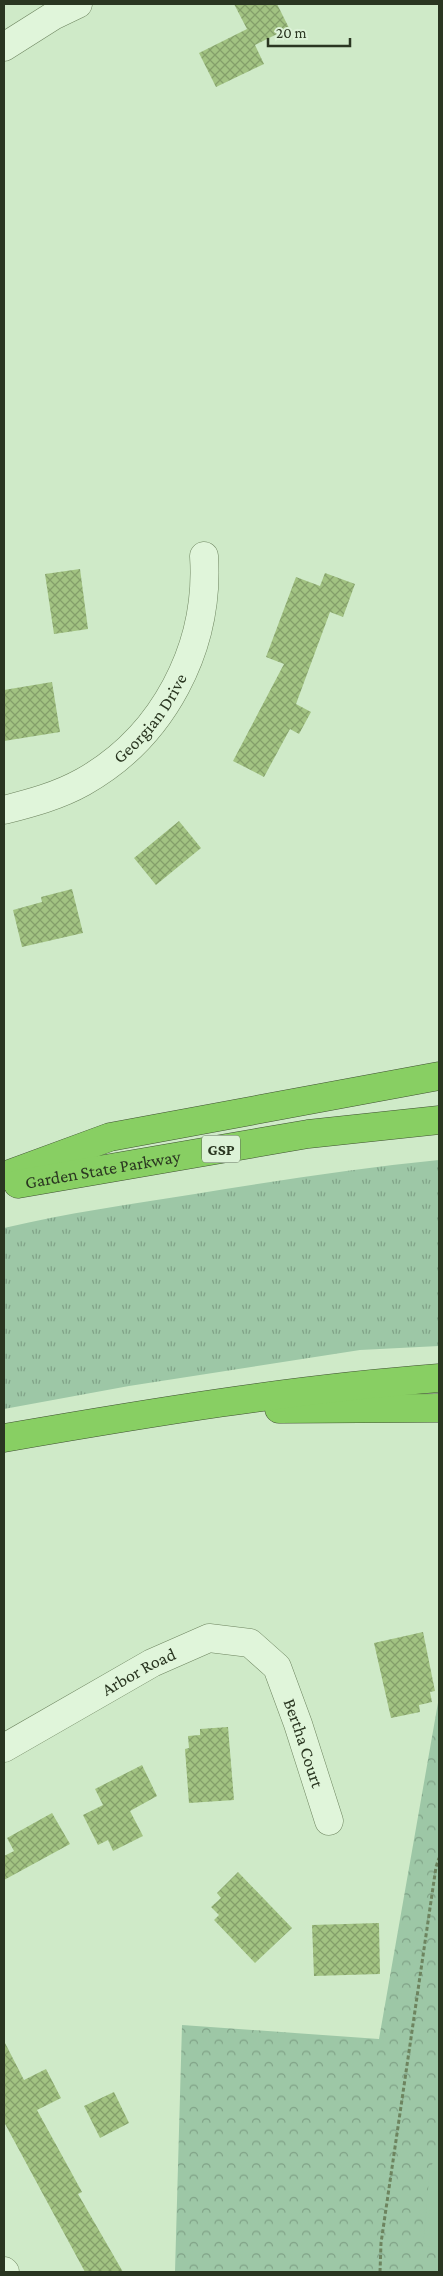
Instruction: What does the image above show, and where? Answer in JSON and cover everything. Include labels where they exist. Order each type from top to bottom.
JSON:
[{"type":"highway","points":[[4,1176],[110,1137],[439,1076]]},
{"type":"highway","name":"Garden State Parkway","points":[[4,1187],[308,1134],[439,1120]]},
{"type":"highway","points":[[4,1438],[172,1408],[373,1383],[439,1378]]},
{"type":"highway","points":[[172,1408],[439,1408]]},
{"type":"street","points":[[4,47],[53,16],[78,4]]},
{"type":"street","name":"Georgian Drive","points":[[4,810],[45,799],[82,783],[120,757],[149,729],[175,692],[192,654],[202,614],[204,556]]},
{"type":"street","name":"Arbor Road","points":[[4,1748],[152,1663],[209,1638],[250,1643],[277,1667]]},
{"type":"street","name":"Bertha Court","points":[[277,1667],[298,1724],[329,1821]]},
{"type":"path","points":[[380,2272],[381,2243],[418,1976],[436,1866],[439,1858]]},
{"type":"green space","points":[[439,1160],[439,1346],[360,1350],[129,1386],[4,1409],[4,1228],[99,1209],[256,1184]]},
{"type":"green space","points":[[439,1697],[439,2272],[175,2272],[182,2025],[379,2039]]},
{"type":"green space","points":[[439,2152],[439,2247],[423,2246],[430,2168]]},
{"type":"building","points":[[234,4],[277,4],[289,28],[255,45],[264,64],[216,87],[199,53],[247,29]]},
{"type":"building","points":[[80,569],[88,629],[54,634],[45,574]]},
{"type":"building","points":[[325,573],[355,584],[343,617],[330,612],[296,704],[311,712],[299,734],[290,729],[264,777],[233,761],[284,664],[266,657],[296,577],[320,586]]},
{"type":"building","points":[[52,682],[60,732],[4,741],[4,690]]},
{"type":"building","points":[[179,821],[201,848],[156,885],[134,858]]},
{"type":"building","points":[[72,889],[83,933],[22,947],[13,910],[42,902],[41,897]]},
{"type":"building","points":[[423,1632],[435,1691],[430,1692],[432,1702],[419,1705],[420,1712],[391,1718],[374,1643]]},
{"type":"building","points":[[228,1727],[234,1800],[189,1803],[185,1749],[189,1748],[188,1736],[200,1735],[200,1729]]},
{"type":"building","points":[[142,1765],[157,1796],[130,1811],[143,1836],[113,1851],[108,1840],[98,1845],[83,1815],[103,1805],[95,1789]]},
{"type":"building","points":[[52,1813],[70,1844],[4,1880],[4,1856],[14,1851],[7,1838]]},
{"type":"building","points":[[238,1872],[292,1928],[255,1963],[214,1920],[219,1915],[211,1907],[221,1898],[217,1893]]},
{"type":"building","points":[[379,1923],[380,1974],[314,1976],[312,1925]]},
{"type":"building","points":[[4,2041],[24,2080],[46,2069],[61,2098],[37,2110],[82,2192],[78,2194],[123,2272],[85,2272],[4,2122]]},
{"type":"building","points":[[114,2092],[129,2123],[100,2138],[84,2106]]}]
